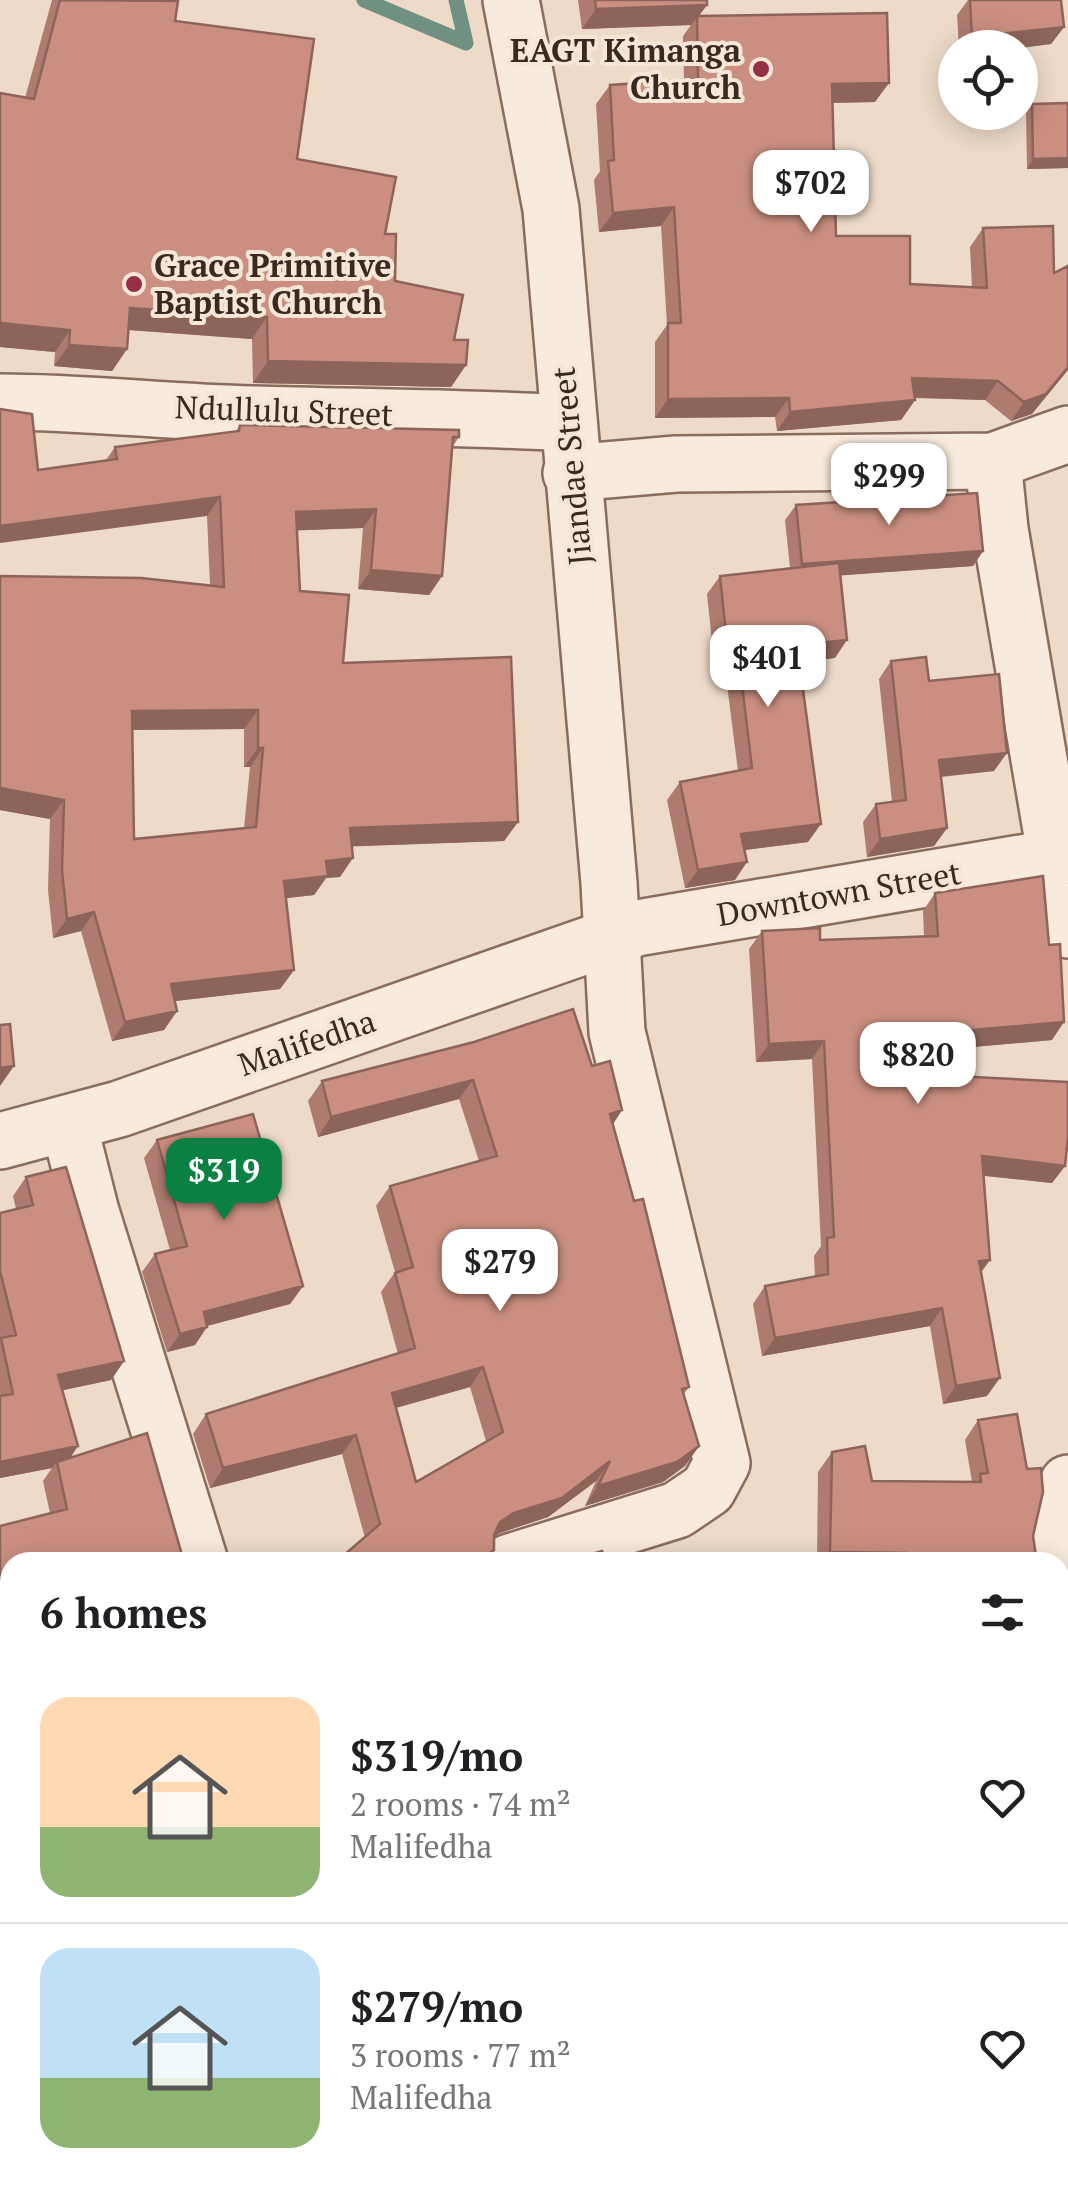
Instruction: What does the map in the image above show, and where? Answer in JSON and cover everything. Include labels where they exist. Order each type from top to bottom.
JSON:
[{"type":"street","name":"Jiandae Street","points":[[511,0],[551,209],[617,1032],[722,1463],[708,1488],[677,1510],[542,1552]]},
{"type":"street","name":"Ndullulu Street","points":[[0,402],[92,402],[251,414],[406,414],[569,448],[676,464],[993,461],[1068,434]]},
{"type":"street","points":[[993,461],[1061,856],[1068,930]]},
{"type":"street","name":"Downtown Street","points":[[611,936],[1061,856]]},
{"type":"street","name":"Malifedha","points":[[0,1141],[69,1125],[611,936]]},
{"type":"street","points":[[69,1125],[91,1212],[197,1552]]},
{"type":"street","points":[[1052,1552],[1068,1483]]},
{"type":"building","points":[[60,0],[178,1],[175,21],[314,39],[297,159],[396,177],[385,234],[396,234],[395,281],[463,295],[454,340],[468,340],[466,365],[268,361],[267,317],[130,308],[127,349],[69,345],[70,330],[0,323],[0,93],[34,99]]},
{"type":"building","points":[[595,0],[707,0],[707,5],[596,9]]},
{"type":"building","points":[[970,0],[1061,0],[1064,27],[972,30]]},
{"type":"building","points":[[887,13],[889,83],[832,84],[836,236],[910,236],[910,284],[987,288],[983,228],[1053,226],[1054,273],[1068,266],[1068,367],[1046,394],[1024,402],[998,381],[912,378],[915,400],[790,412],[789,398],[668,399],[668,323],[681,323],[674,207],[613,213],[608,161],[614,160],[610,85],[698,79],[697,16]]},
{"type":"building","points":[[1068,103],[1068,158],[1033,159],[1032,130],[1038,130],[1038,104]]},
{"type":"building","points":[[0,409],[32,414],[38,470],[117,459],[115,447],[239,431],[240,425],[459,430],[459,437],[453,437],[442,576],[371,570],[376,509],[296,512],[300,591],[349,595],[343,663],[511,657],[518,822],[350,828],[353,858],[326,861],[328,876],[284,881],[294,970],[171,984],[177,1011],[125,1022],[94,912],[67,919],[62,870],[64,800],[0,788],[0,576],[141,578],[224,587],[220,497],[0,526]],"holes":[[[258,710],[258,748],[263,748],[256,827],[134,839],[132,711]]]},
{"type":"building","points":[[977,493],[983,551],[802,564],[796,505]]},
{"type":"building","points":[[839,563],[847,640],[797,645],[821,824],[741,834],[747,862],[698,870],[680,782],[752,768],[738,651],[728,653],[720,576]]},
{"type":"building","points":[[926,657],[929,681],[999,674],[1007,753],[939,760],[947,828],[880,839],[876,804],[906,800],[891,661]]},
{"type":"building","points":[[1043,876],[1049,945],[1060,944],[1064,1022],[916,1035],[916,1074],[1068,1082],[1065,1166],[982,1156],[990,1260],[979,1261],[1000,1378],[956,1386],[942,1308],[775,1338],[765,1286],[828,1274],[827,1238],[834,1237],[824,1041],[769,1044],[762,931],[820,928],[820,940],[938,936],[935,893]]},
{"type":"building","points":[[573,1009],[592,1066],[610,1061],[622,1110],[610,1114],[634,1201],[643,1199],[689,1387],[682,1389],[699,1446],[677,1462],[598,1486],[610,1461],[562,1498],[514,1513],[500,1522],[491,1552],[348,1552],[380,1524],[356,1435],[223,1468],[206,1414],[415,1348],[395,1273],[413,1267],[390,1186],[497,1156],[473,1080],[331,1117],[322,1081],[474,1042]],"holes":[[[483,1367],[503,1432],[416,1482],[392,1393]]]},
{"type":"building","points":[[10,1024],[14,1066],[0,1068],[0,1025]]},
{"type":"building","points":[[253,1114],[303,1286],[204,1312],[207,1327],[180,1334],[155,1254],[187,1246],[157,1140]]},
{"type":"building","points":[[66,1167],[124,1361],[58,1375],[78,1446],[0,1462],[0,1396],[13,1394],[1,1338],[16,1335],[0,1271],[0,1213],[33,1205],[26,1177]]},
{"type":"building","points":[[1017,1414],[1027,1469],[1041,1468],[1043,1492],[1033,1536],[1035,1552],[830,1552],[832,1452],[865,1446],[872,1481],[981,1482],[980,1474],[988,1473],[978,1420]]},
{"type":"building","points":[[147,1433],[181,1552],[0,1552],[0,1526],[67,1509],[57,1462]]},
{"type":"waterway","points":[[364,0],[466,43],[456,0]]},
{"type":"place","name":"EAGT Kimanga Church","points":[[761,69]]},
{"type":"place","name":"Grace Primitive Baptist Church","points":[[134,284]]}]
